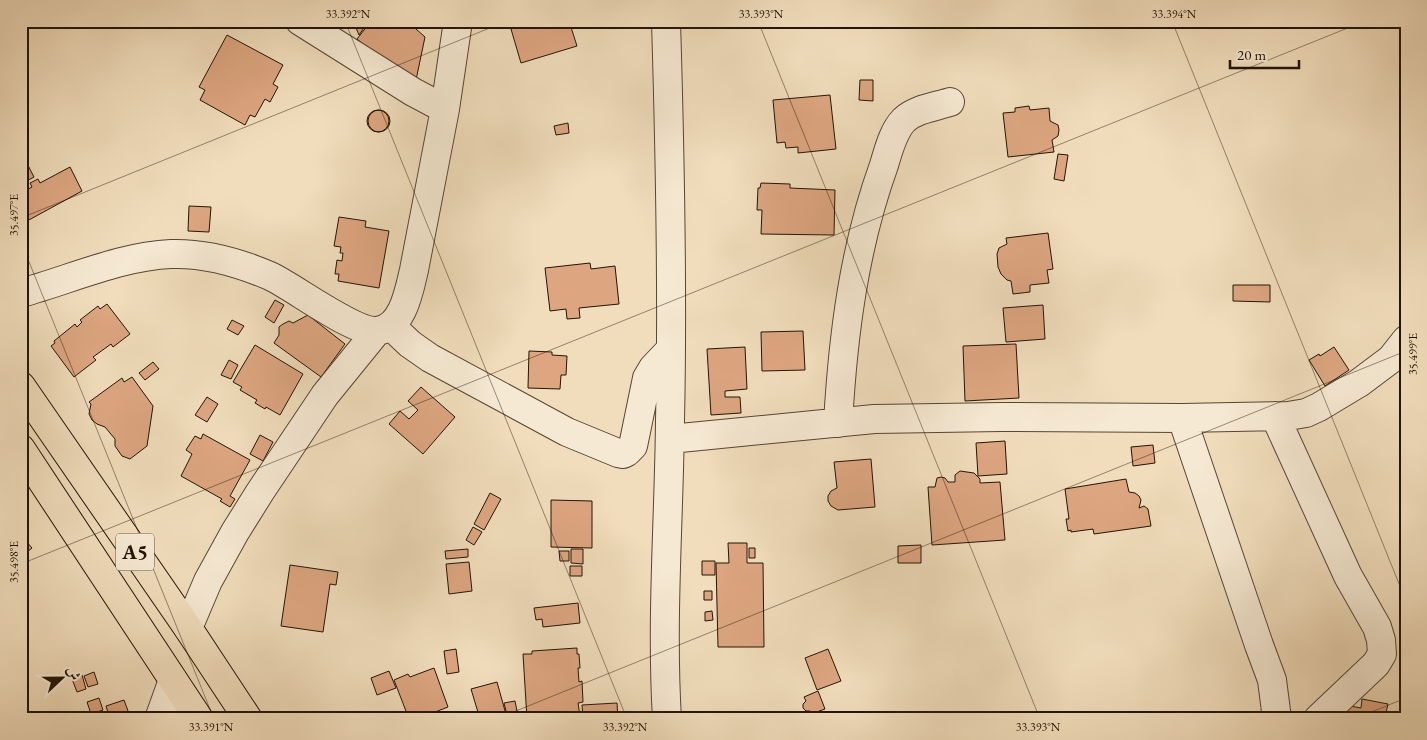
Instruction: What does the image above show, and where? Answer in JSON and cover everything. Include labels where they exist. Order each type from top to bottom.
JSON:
[{"type":"highway","name":"A5","points":[[21,386],[188,628],[248,719]]},
{"type":"highway","name":"A5","points":[[21,449],[199,719]]},
{"type":"street","points":[[300,21],[413,92],[445,109]]},
{"type":"street","points":[[188,628],[206,586],[235,532],[325,395],[402,309],[409,292],[445,109],[458,21]]},
{"type":"street","points":[[666,21],[671,211],[670,439],[664,657],[667,719]]},
{"type":"street","points":[[838,423],[847,324],[860,245],[879,178],[890,147],[904,121],[920,110],[950,102]]},
{"type":"street","points":[[21,293],[131,260],[170,254],[200,256],[225,261],[272,277],[340,317],[365,329],[384,328],[430,358],[502,398],[567,432],[623,454],[634,446],[647,378],[653,368],[670,349]]},
{"type":"street","points":[[670,439],[874,419],[992,417],[1182,418],[1275,416],[1306,413],[1319,407],[1376,370],[1406,340]]},
{"type":"street","points":[[1275,416],[1348,576],[1377,628],[1381,640],[1382,654],[1376,664],[1318,719]]},
{"type":"street","points":[[1182,418],[1272,680],[1278,719]]},
{"type":"street","points":[[159,719],[173,680]]},
{"type":"building","points":[[355,21],[368,22],[359,35],[354,23]]},
{"type":"building","points":[[371,21],[407,21],[425,37],[416,80],[392,68],[357,39]]},
{"type":"building","points":[[536,21],[569,21],[577,46],[521,63],[511,29]]},
{"type":"building","points":[[227,35],[283,65],[273,84],[278,87],[270,102],[265,99],[255,117],[250,115],[245,125],[200,100],[205,90],[199,87]]},
{"type":"building","points":[[860,80],[873,80],[873,101],[859,100]]},
{"type":"building","points":[[830,95],[836,149],[798,153],[798,147],[786,148],[785,142],[777,143],[773,100]]},
{"type":"building","points":[[1029,106],[1030,110],[1049,108],[1050,121],[1058,125],[1059,130],[1058,136],[1052,140],[1054,152],[1008,157],[1003,113],[1015,112],[1015,108]]},
{"type":"building","points":[[374,110],[382,110],[389,117],[389,125],[382,132],[374,132],[367,125],[367,117]]},
{"type":"building","points":[[379,110],[387,113],[390,121],[387,129],[379,132],[371,129],[368,121],[371,113]]},
{"type":"building","points":[[568,123],[569,133],[556,135],[554,126]]},
{"type":"building","points":[[21,152],[34,177],[21,184]]},
{"type":"building","points":[[1058,154],[1068,155],[1064,181],[1054,179]]},
{"type":"building","points":[[70,167],[82,191],[27,221],[21,210],[21,193],[32,187],[30,183],[38,179],[40,183]]},
{"type":"building","points":[[761,183],[790,184],[790,188],[835,190],[834,235],[761,234],[762,210],[757,210],[758,188],[760,188]]},
{"type":"building","points":[[189,206],[211,207],[209,232],[188,231]]},
{"type":"building","points":[[339,217],[366,221],[365,227],[389,231],[379,288],[338,281],[339,274],[335,274],[337,260],[342,261],[343,253],[340,253],[341,247],[334,246]]},
{"type":"building","points":[[1048,233],[1053,269],[1047,270],[1049,283],[1030,285],[1030,292],[1013,294],[1011,281],[1001,274],[998,267],[997,254],[999,248],[1007,244],[1006,238]]},
{"type":"building","points":[[590,263],[591,269],[615,266],[619,304],[579,308],[580,318],[567,319],[566,309],[550,311],[545,268]]},
{"type":"building","points":[[1233,285],[1270,285],[1270,302],[1233,301]]},
{"type":"building","points":[[275,300],[284,305],[274,323],[265,317]]},
{"type":"building","points":[[107,304],[130,334],[113,347],[111,344],[93,357],[96,360],[74,377],[51,346],[55,343],[54,341],[75,324],[77,327],[82,322],[80,320],[98,306],[100,309]]},
{"type":"building","points":[[1043,305],[1045,339],[1006,342],[1003,308]]},
{"type":"building","points":[[308,315],[345,344],[321,377],[274,343],[279,335],[279,327],[289,321],[293,323]]},
{"type":"building","points":[[232,320],[244,326],[238,335],[227,329]]},
{"type":"building","points":[[803,331],[805,370],[762,371],[761,332]]},
{"type":"building","points":[[1016,344],[1019,398],[965,401],[963,346]]},
{"type":"building","points":[[255,345],[303,374],[280,415],[255,403],[257,400],[240,390],[242,387],[233,382]]},
{"type":"building","points":[[745,347],[747,389],[725,391],[725,397],[740,397],[741,413],[711,415],[707,349]]},
{"type":"building","points":[[1334,347],[1349,370],[1325,386],[1309,360],[1319,354],[1320,356]]},
{"type":"building","points":[[529,351],[552,352],[552,355],[567,356],[566,375],[561,375],[560,389],[528,388]]},
{"type":"building","points":[[229,360],[238,365],[231,379],[221,375]]},
{"type":"building","points":[[153,362],[159,369],[145,380],[139,373]]},
{"type":"building","points":[[132,377],[153,406],[147,446],[130,459],[122,456],[115,446],[115,439],[105,427],[92,420],[89,414],[91,404],[89,402],[122,378],[124,382]]},
{"type":"building","points":[[421,387],[455,417],[423,454],[389,424],[400,411],[409,419],[418,410],[408,401]]},
{"type":"building","points":[[207,397],[218,404],[207,422],[195,415]]},
{"type":"building","points":[[203,434],[250,460],[230,496],[235,499],[230,507],[220,501],[222,499],[181,476],[192,454],[186,450],[195,436],[201,439]]},
{"type":"building","points":[[260,435],[273,442],[263,461],[250,454]]},
{"type":"building","points":[[1005,441],[1007,474],[978,476],[976,443]]},
{"type":"building","points":[[1153,445],[1155,463],[1133,466],[1131,447]]},
{"type":"building","points":[[871,459],[875,507],[838,510],[831,506],[828,496],[831,491],[837,488],[834,462]]},
{"type":"building","points":[[960,471],[974,473],[980,479],[980,483],[1000,482],[1005,540],[932,545],[928,487],[935,487],[937,478],[941,477],[945,478],[948,482],[955,482],[955,475]]},
{"type":"building","points":[[1126,479],[1129,492],[1135,493],[1141,500],[1139,508],[1144,506],[1148,509],[1151,526],[1094,534],[1093,529],[1068,531],[1066,519],[1069,519],[1065,489]]},
{"type":"building","points":[[490,493],[501,499],[484,530],[474,524]]},
{"type":"building","points":[[551,500],[592,501],[592,548],[551,547]]},
{"type":"building","points":[[473,527],[482,532],[474,545],[466,540]]},
{"type":"building","points":[[21,541],[23,543],[26,541],[32,548],[27,552],[25,549],[21,554]]},
{"type":"building","points":[[728,543],[747,543],[747,563],[763,563],[764,647],[718,647],[716,563],[729,563]]},
{"type":"building","points":[[921,545],[921,563],[898,563],[898,546]]},
{"type":"building","points":[[749,548],[755,548],[755,558],[749,558]]},
{"type":"building","points":[[468,549],[468,557],[446,559],[445,551]]},
{"type":"building","points":[[571,549],[583,549],[583,564],[571,563]]},
{"type":"building","points":[[559,551],[569,551],[569,561],[560,561]]},
{"type":"building","points":[[702,561],[715,561],[715,575],[702,575]]},
{"type":"building","points":[[469,562],[472,591],[449,594],[446,564]]},
{"type":"building","points":[[290,565],[338,572],[336,585],[330,584],[323,632],[281,626]]},
{"type":"building","points":[[570,566],[582,566],[582,576],[570,576]]},
{"type":"building","points":[[704,591],[712,591],[712,600],[704,600]]},
{"type":"building","points":[[578,603],[580,623],[543,627],[542,619],[536,620],[534,608]]},
{"type":"building","points":[[712,611],[713,620],[705,621],[705,612]]},
{"type":"building","points":[[577,648],[580,668],[578,668],[579,682],[582,681],[583,702],[578,703],[582,719],[527,719],[523,654],[532,654],[532,651]]},
{"type":"building","points":[[456,649],[459,672],[447,674],[444,651]]},
{"type":"building","points":[[828,649],[841,681],[817,690],[805,658]]},
{"type":"building","points":[[434,668],[448,707],[417,719],[409,719],[394,680],[408,674],[410,677]]},
{"type":"building","points":[[389,671],[396,688],[377,695],[371,678]]},
{"type":"building","points":[[94,672],[98,684],[88,687],[84,676]]},
{"type":"building","points":[[82,675],[86,689],[77,692],[72,679]]},
{"type":"building","points":[[497,682],[507,718],[480,719],[471,689]]},
{"type":"building","points":[[818,691],[825,709],[811,714],[810,711],[806,711],[803,708],[803,704],[806,701],[804,697]]},
{"type":"building","points":[[99,698],[103,710],[91,714],[87,702]]},
{"type":"building","points":[[1362,699],[1388,704],[1385,717],[1388,719],[1336,719],[1339,704],[1361,708]]},
{"type":"building","points":[[124,700],[131,719],[110,719],[106,706]]},
{"type":"building","points":[[515,701],[518,716],[508,719],[504,703]]},
{"type":"building","points":[[617,703],[618,719],[583,719],[582,705]]}]
